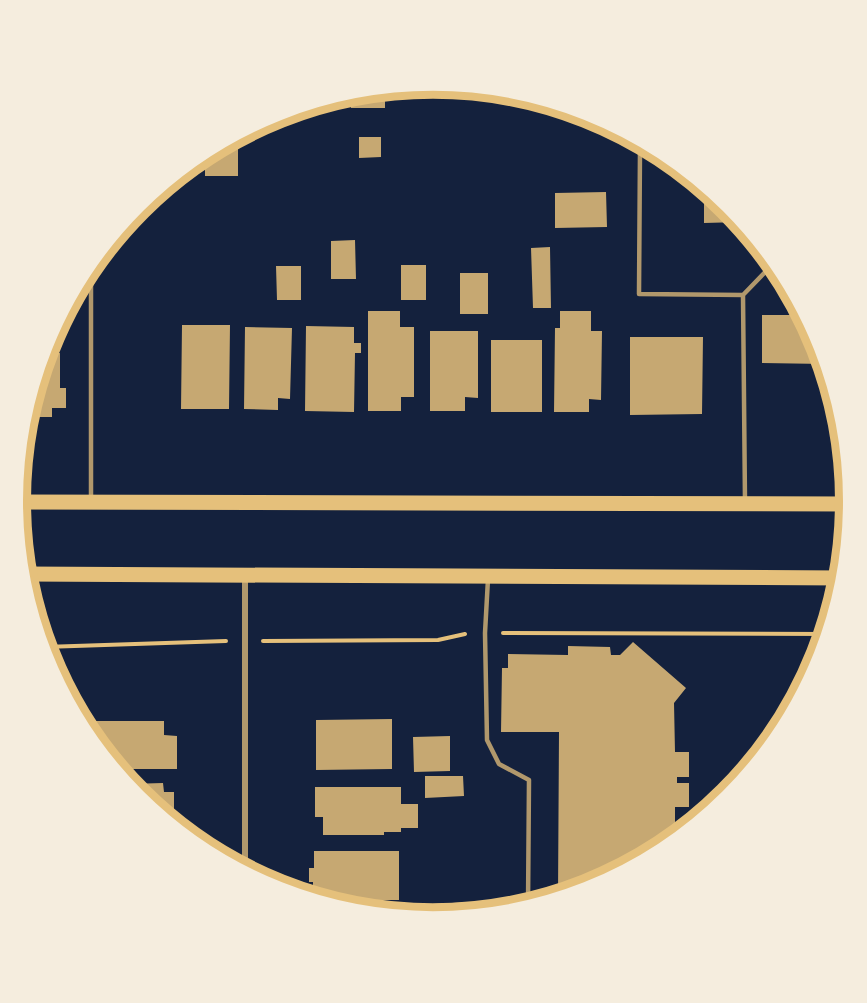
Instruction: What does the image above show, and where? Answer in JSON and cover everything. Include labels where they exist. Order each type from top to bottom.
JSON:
[{"type":"main road","points":[[27,502],[840,504]]},
{"type":"main road","points":[[34,574],[833,578]]},
{"type":"street","points":[[245,862],[246,575]]},
{"type":"lane","points":[[640,151],[639,294],[742,295],[767,270]]},
{"type":"lane","points":[[91,283],[91,502]]},
{"type":"lane","points":[[742,295],[745,504]]},
{"type":"lane","points":[[488,575],[485,633],[487,740],[499,764],[529,780],[528,897]]},
{"type":"path","points":[[273,641],[438,640],[469,633]]},
{"type":"path","points":[[501,633],[817,634]]},
{"type":"path","points":[[54,647],[221,641]]},
{"type":"building","points":[[385,98],[385,108],[351,108],[351,104]]},
{"type":"building","points":[[359,137],[381,137],[381,157],[359,158]]},
{"type":"building","points":[[238,145],[238,176],[205,176],[205,166]]},
{"type":"building","points":[[606,192],[607,227],[555,228],[555,193]]},
{"type":"building","points":[[704,198],[729,222],[704,223]]},
{"type":"building","points":[[355,240],[356,279],[331,279],[331,241]]},
{"type":"building","points":[[550,247],[551,308],[533,308],[531,248]]},
{"type":"building","points":[[401,265],[426,265],[426,300],[401,300]]},
{"type":"building","points":[[276,266],[301,266],[301,300],[277,300]]},
{"type":"building","points":[[460,273],[488,273],[488,314],[460,314]]},
{"type":"building","points":[[368,311],[400,311],[400,327],[414,327],[414,397],[401,397],[401,411],[368,411]]},
{"type":"building","points":[[560,311],[591,311],[591,331],[602,331],[601,400],[589,399],[589,412],[554,412],[555,328],[560,328]]},
{"type":"building","points":[[762,315],[794,315],[815,364],[762,363]]},
{"type":"building","points":[[182,325],[230,325],[229,409],[181,409]]},
{"type":"building","points":[[306,326],[354,327],[354,343],[361,343],[361,353],[355,353],[354,412],[305,411]]},
{"type":"building","points":[[245,327],[292,328],[290,399],[278,398],[278,410],[244,409]]},
{"type":"building","points":[[430,331],[478,331],[478,398],[465,397],[465,411],[430,411]]},
{"type":"building","points":[[630,337],[703,337],[702,414],[630,415]]},
{"type":"building","points":[[491,340],[542,340],[542,412],[491,412]]},
{"type":"building","points":[[55,353],[60,353],[60,388],[66,388],[66,408],[52,408],[52,417],[36,417],[41,396]]},
{"type":"building","points":[[633,642],[686,688],[674,703],[675,752],[689,752],[689,777],[677,777],[677,783],[689,783],[689,807],[675,807],[675,826],[678,826],[637,854],[589,877],[558,888],[559,732],[501,732],[502,668],[508,668],[508,654],[568,655],[568,646],[610,647],[611,655],[620,655]]},
{"type":"building","points":[[392,719],[392,769],[316,770],[316,720]]},
{"type":"building","points":[[92,721],[164,721],[164,735],[177,736],[177,769],[127,769]]},
{"type":"building","points":[[450,736],[450,771],[414,772],[413,737]]},
{"type":"building","points":[[425,776],[463,776],[464,796],[425,798]]},
{"type":"building","points":[[163,783],[164,792],[174,792],[174,814],[165,807],[141,784]]},
{"type":"building","points":[[315,787],[401,787],[401,804],[418,804],[418,828],[401,828],[401,832],[384,832],[384,835],[323,835],[323,817],[315,817]]},
{"type":"building","points":[[314,851],[399,851],[399,900],[354,900],[313,889],[313,882],[309,882],[309,868],[314,868]]},
{"type":"building","points":[[470,902],[470,906],[432,908],[432,904]]}]
